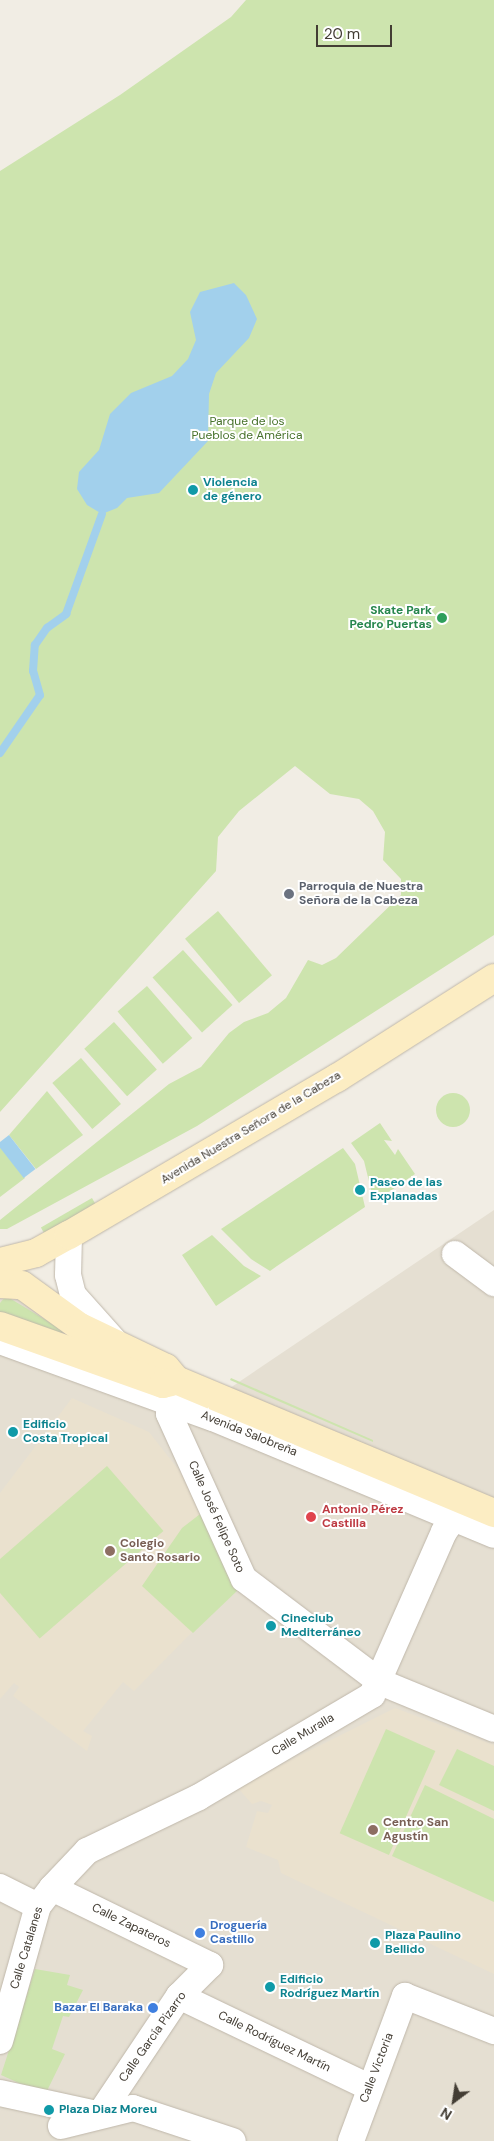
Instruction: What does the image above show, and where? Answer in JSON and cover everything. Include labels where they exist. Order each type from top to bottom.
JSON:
[{"type":"main road","name":"Avenida Nuestra Señora de la Cabeza","points":[[0,1262],[36,1253],[69,1236],[337,1078],[494,978]]},
{"type":"main road","name":"Avenida Salobreña","points":[[0,1284],[22,1286],[72,1322],[166,1368],[174,1392]]},
{"type":"main road","name":"Avenida Salobreña","points":[[0,1326],[163,1384],[174,1392],[460,1510],[494,1513]]},
{"type":"street","name":"Avenida Salobreña","points":[[69,1236],[68,1275],[73,1295],[115,1342]]},
{"type":"street","points":[[455,1254],[494,1283]]},
{"type":"street","name":"Avenida Salobreña","points":[[0,1341],[174,1392]]},
{"type":"street","name":"Calle José Felipe Soto","points":[[174,1392],[169,1414],[244,1579],[380,1682],[494,1729]]},
{"type":"street","name":"Avenida Salobreña","points":[[460,1510],[494,1535]]},
{"type":"street","name":"Calle Muralla","points":[[45,1897],[87,1850],[200,1797],[372,1694],[380,1682],[460,1510]]},
{"type":"street","name":"Calle Zapateros","points":[[0,1887],[45,1897],[210,1965]]},
{"type":"street","name":"Calle Catalanes","points":[[0,2041],[45,1897]]},
{"type":"street","name":"Calle García Pizarro","points":[[100,2114],[179,1996],[210,1965]]},
{"type":"street","name":"Calle Rodríguez Martín","points":[[179,1996],[369,2087]]},
{"type":"street","name":"Calle Victoria","points":[[351,2141],[369,2087],[405,1996],[494,2031]]},
{"type":"street","points":[[11,2096],[65,2133],[100,2114]]},
{"type":"street","points":[[11,2096],[76,2113],[100,2114],[133,2108],[233,2141]]},
{"type":"shaded area","points":[[494,1210],[494,2141],[0,2141],[0,1259],[193,1413]]},
{"type":"shaded area","name":"Colegio Santo Rosario","points":[[72,1398],[149,1432],[192,1487],[204,1511],[200,1624],[134,1691],[123,1682],[83,1731],[92,1736],[87,1751],[13,1696],[19,1687],[14,1683],[0,1699],[0,1493]]},
{"type":"shaded area","name":"Centro San Agustín","points":[[395,1708],[494,1745],[494,1974],[281,1873],[278,1860],[246,1847],[257,1811],[268,1813],[272,1805],[261,1801],[252,1804],[237,1787]]},
{"type":"green space","name":"Parque de los Pueblos de América","points":[[246,0],[494,0],[494,935],[197,1126],[7,1229],[0,1229],[0,1220],[169,1084],[201,1067],[229,1033],[244,1022],[268,1013],[286,998],[308,960],[322,965],[336,958],[401,895],[401,879],[383,860],[385,832],[373,811],[359,799],[330,794],[295,766],[239,811],[218,837],[216,871],[0,1112],[0,171],[120,95],[231,17]]},
{"type":"green space","points":[[218,911],[272,975],[239,1003],[185,939]]},
{"type":"green space","points":[[183,950],[233,1005],[202,1032],[153,977]]},
{"type":"green space","points":[[147,986],[192,1038],[163,1064],[118,1012]]},
{"type":"green space","points":[[114,1022],[157,1070],[127,1096],[84,1049]]},
{"type":"green space","points":[[81,1058],[121,1104],[92,1129],[52,1083]]},
{"type":"green space","points":[[47,1091],[83,1135],[36,1169],[9,1135]]},
{"type":"green space","points":[[453,1093],[460,1094],[465,1098],[469,1103],[469,1117],[465,1122],[460,1126],[453,1127],[446,1126],[441,1122],[437,1117],[436,1110],[437,1103],[441,1098],[446,1094]]},
{"type":"green space","points":[[380,1123],[392,1141],[384,1140],[395,1155],[398,1149],[415,1174],[374,1202],[364,1161],[351,1143]]},
{"type":"green space","points":[[0,1147],[25,1178],[0,1197]]},
{"type":"green space","points":[[343,1148],[355,1164],[365,1207],[270,1271],[251,1259],[221,1229]]},
{"type":"green space","points":[[92,1198],[96,1205],[45,1234],[41,1228]]},
{"type":"green space","points":[[212,1235],[244,1266],[261,1276],[216,1306],[182,1255]]},
{"type":"green space","points":[[6,1296],[64,1331],[60,1340],[0,1318],[0,1303]]},
{"type":"green space","points":[[231,1378],[373,1440],[373,1442],[230,1380]]},
{"type":"green space","points":[[107,1466],[163,1531],[40,1638],[0,1593],[0,1559]]},
{"type":"green space","points":[[204,1511],[238,1590],[193,1633],[142,1586],[182,1528]]},
{"type":"green space","points":[[386,1729],[435,1751],[389,1855],[340,1833]]},
{"type":"green space","points":[[457,1749],[494,1766],[494,1811],[439,1785]]},
{"type":"green space","points":[[425,1785],[494,1819],[494,1902],[392,1856]]},
{"type":"green space","points":[[35,1969],[70,1975],[67,1985],[83,1990],[69,2017],[63,2016],[52,2049],[65,2054],[45,2095],[1,2075]]},
{"type":"water","points":[[234,283],[246,295],[257,319],[249,338],[216,373],[209,394],[208,441],[159,493],[127,498],[117,508],[102,514],[87,505],[77,489],[79,472],[99,450],[110,414],[131,393],[172,376],[188,359],[196,340],[190,312],[200,292]]},
{"type":"water","points":[[9,1135],[35,1169],[24,1178],[0,1148],[0,1142]]},
{"type":"waterway","points":[[0,753],[40,695],[33,671],[35,645],[47,628],[66,614],[102,514]]},
{"type":"place","name":"Violencia de género","points":[[193,490]]},
{"type":"place","name":"Skate Park Pedro Puertas","points":[[442,618]]},
{"type":"place","name":"Parroquia de Nuestra Señora de la Cabeza","points":[[289,894]]},
{"type":"place","name":"Paseo de las Explanadas","points":[[360,1190]]},
{"type":"place","name":"Edificio Costa Tropical","points":[[13,1432]]},
{"type":"place","name":"Antonio Pérez Castilla","points":[[311,1517]]},
{"type":"place","name":"Colegio Santo Rosario","points":[[110,1551]]},
{"type":"place","name":"Cineclub Mediterráneo","points":[[271,1626]]},
{"type":"place","name":"Centro San Agustín","points":[[373,1830]]},
{"type":"place","name":"Droguería Castillo","points":[[200,1933]]},
{"type":"place","name":"Plaza Paulino Bellido","points":[[375,1943]]},
{"type":"place","name":"Edificio Rodríguez Martín","points":[[270,1987]]},
{"type":"place","name":"Bazar El Baraka","points":[[153,2008]]},
{"type":"place","name":"Plaza Diaz Moreu","points":[[49,2110]]}]
